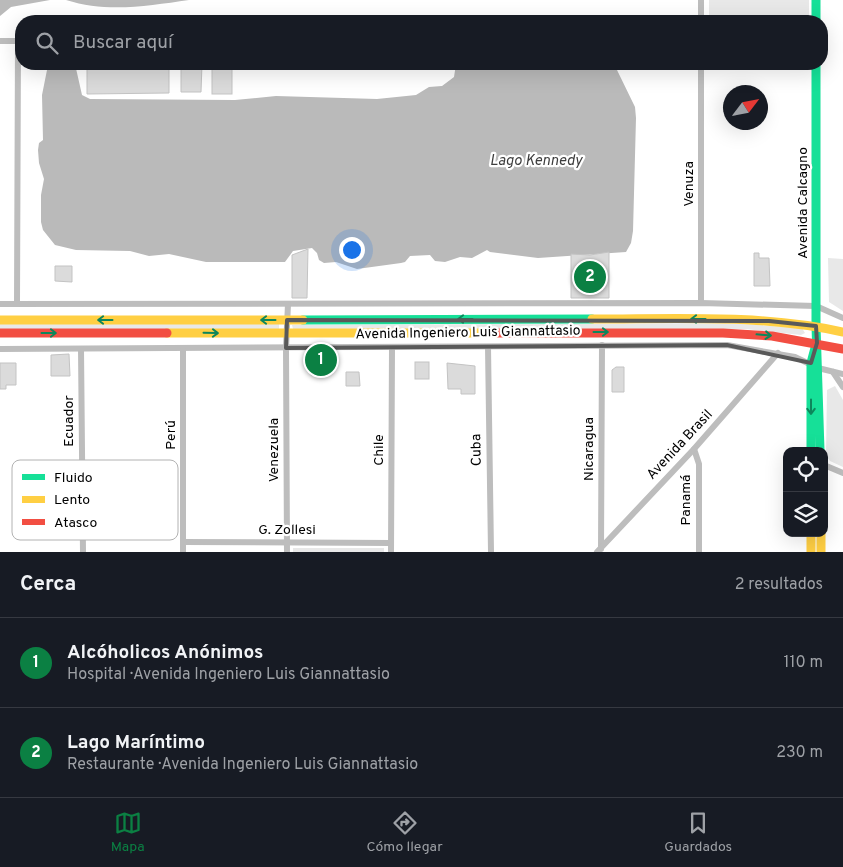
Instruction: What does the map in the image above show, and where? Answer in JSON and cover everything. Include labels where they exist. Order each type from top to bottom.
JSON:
[{"type":"main road","points":[[816,0],[816,15]]},
{"type":"main road","name":"Avenida Calcagno","points":[[811,447],[814,366],[817,343],[816,70]]},
{"type":"main road","name":"Avenida Ingeniero Luis Giannattasio","points":[[0,320],[724,319],[816,326],[843,332]]},
{"type":"main road","name":"Avenida Ingeniero Luis Giannattasio","points":[[0,333],[723,333],[772,336],[817,343],[843,350]]},
{"type":"main road","name":"Avenida Calcagno","points":[[814,366],[820,447]]},
{"type":"main road","points":[[811,537],[811,552]]},
{"type":"main road","points":[[821,537],[821,552]]},
{"type":"street","points":[[701,0],[701,15]]},
{"type":"street","points":[[0,41],[15,40]]},
{"type":"street","points":[[17,304],[20,70]]},
{"type":"street","name":"Venuza","points":[[701,70],[701,304]]},
{"type":"street","name":"Avenida Ingeniero Luis Giannattasio","points":[[0,304],[701,304],[816,306],[843,318]]},
{"type":"street","name":"Venezuela","points":[[287,552],[286,348],[288,304]]},
{"type":"street","name":"Avenida Ingeniero Luis Giannattasio","points":[[0,349],[392,348],[602,345],[727,346],[778,353],[843,374]]},
{"type":"street","name":"Nicaragua","points":[[600,551],[602,345]]},
{"type":"street","name":"Cuba","points":[[488,347],[491,552]]},
{"type":"street","name":"Chile","points":[[391,552],[392,348]]},
{"type":"street","name":"Ecuador","points":[[81,349],[82,460]]},
{"type":"street","name":"Perú","points":[[183,349],[183,552]]},
{"type":"street","name":"Avenida Brasil","points":[[600,551],[694,449],[778,353]]},
{"type":"street","points":[[833,372],[843,387]]},
{"type":"street","name":"Panamá","points":[[694,449],[699,464],[699,552]]},
{"type":"street","points":[[828,467],[843,473]]},
{"type":"street","name":"G. Zollesi","points":[[183,542],[391,543]]},
{"type":"highlighted area","points":[[287,320],[769,321],[816,326],[817,343],[811,363],[727,345],[286,348]]},
{"type":"shaded area","points":[[709,0],[809,0],[809,15],[709,15]]},
{"type":"shaded area","points":[[828,258],[843,259],[843,311],[829,302]]},
{"type":"shaded area","points":[[279,323],[279,329],[0,330],[0,324]]},
{"type":"shaded area","points":[[724,323],[802,328],[805,333],[801,335],[745,329],[293,329],[292,325]]},
{"type":"shaded area","points":[[835,386],[843,400],[843,467],[828,458],[828,447],[826,447],[827,390]]},
{"type":"shaded area","points":[[293,548],[384,548],[384,552],[293,552]]},
{"type":"water","points":[[0,0],[50,0],[11,7],[0,16]]},
{"type":"water","points":[[66,0],[189,0],[142,6],[112,7],[81,4]]},
{"type":"water","name":"Lago Kennedy","points":[[47,70],[76,70],[82,95],[90,99],[235,100],[276,96],[377,99],[416,95],[429,87],[442,86],[454,77],[455,70],[617,70],[635,107],[636,118],[633,231],[631,243],[626,252],[538,258],[490,252],[487,250],[472,258],[460,257],[445,262],[435,261],[430,255],[410,256],[405,262],[401,263],[357,269],[336,262],[324,263],[319,260],[317,253],[312,248],[293,251],[285,262],[206,262],[169,254],[149,256],[130,251],[76,250],[55,245],[43,230],[41,222],[41,195],[44,179],[39,163],[38,150],[39,143],[43,140],[42,95]]},
{"type":"building","points":[[87,70],[169,70],[169,93],[87,94]]},
{"type":"building","points":[[181,70],[202,70],[201,92],[181,92]]},
{"type":"building","points":[[212,70],[232,70],[232,94],[212,94]]},
{"type":"building","points":[[308,249],[307,298],[292,298],[292,255]]},
{"type":"building","points":[[609,252],[609,298],[571,298],[571,254],[590,255]]},
{"type":"building","points":[[754,253],[759,253],[759,258],[769,258],[770,286],[754,286]]},
{"type":"building","points":[[55,266],[72,266],[72,282],[55,281]]},
{"type":"building","points":[[69,354],[70,376],[51,376],[51,355]]},
{"type":"building","points":[[311,358],[326,358],[326,365],[322,365],[322,375],[311,375]]},
{"type":"building","points":[[415,362],[429,362],[429,379],[415,379]]},
{"type":"building","points":[[0,363],[16,363],[16,385],[6,385],[6,389],[0,389]]},
{"type":"building","points":[[447,363],[475,366],[475,394],[461,394],[461,389],[448,389]]},
{"type":"building","points":[[616,367],[624,367],[624,392],[612,392],[612,370]]},
{"type":"building","points":[[346,372],[359,372],[360,386],[346,386]]},
{"type":"traffic: fast","points":[[816,0],[816,15]]},
{"type":"traffic: fast","points":[[816,70],[816,326],[820,447]]},
{"type":"traffic: fast","points":[[303,320],[592,319]]},
{"type":"traffic: fast","points":[[811,447],[811,363],[815,348]]},
{"type":"traffic: slow","points":[[592,319],[687,318],[750,320],[781,322],[843,332]]},
{"type":"traffic: slow","points":[[0,320],[303,320]]},
{"type":"traffic: slow","points":[[167,333],[496,333]]},
{"type":"traffic: slow","points":[[811,537],[811,552]]},
{"type":"traffic: slow","points":[[821,537],[821,552]]},
{"type":"traffic: jam","points":[[0,333],[167,333]]},
{"type":"traffic: jam","points":[[496,333],[723,333],[772,336],[843,349]]},
{"type":"place","name":"Lago Maríntimo","points":[[590,277]]},
{"type":"place","name":"Alcóholicos Anónimos","points":[[321,360]]}]
